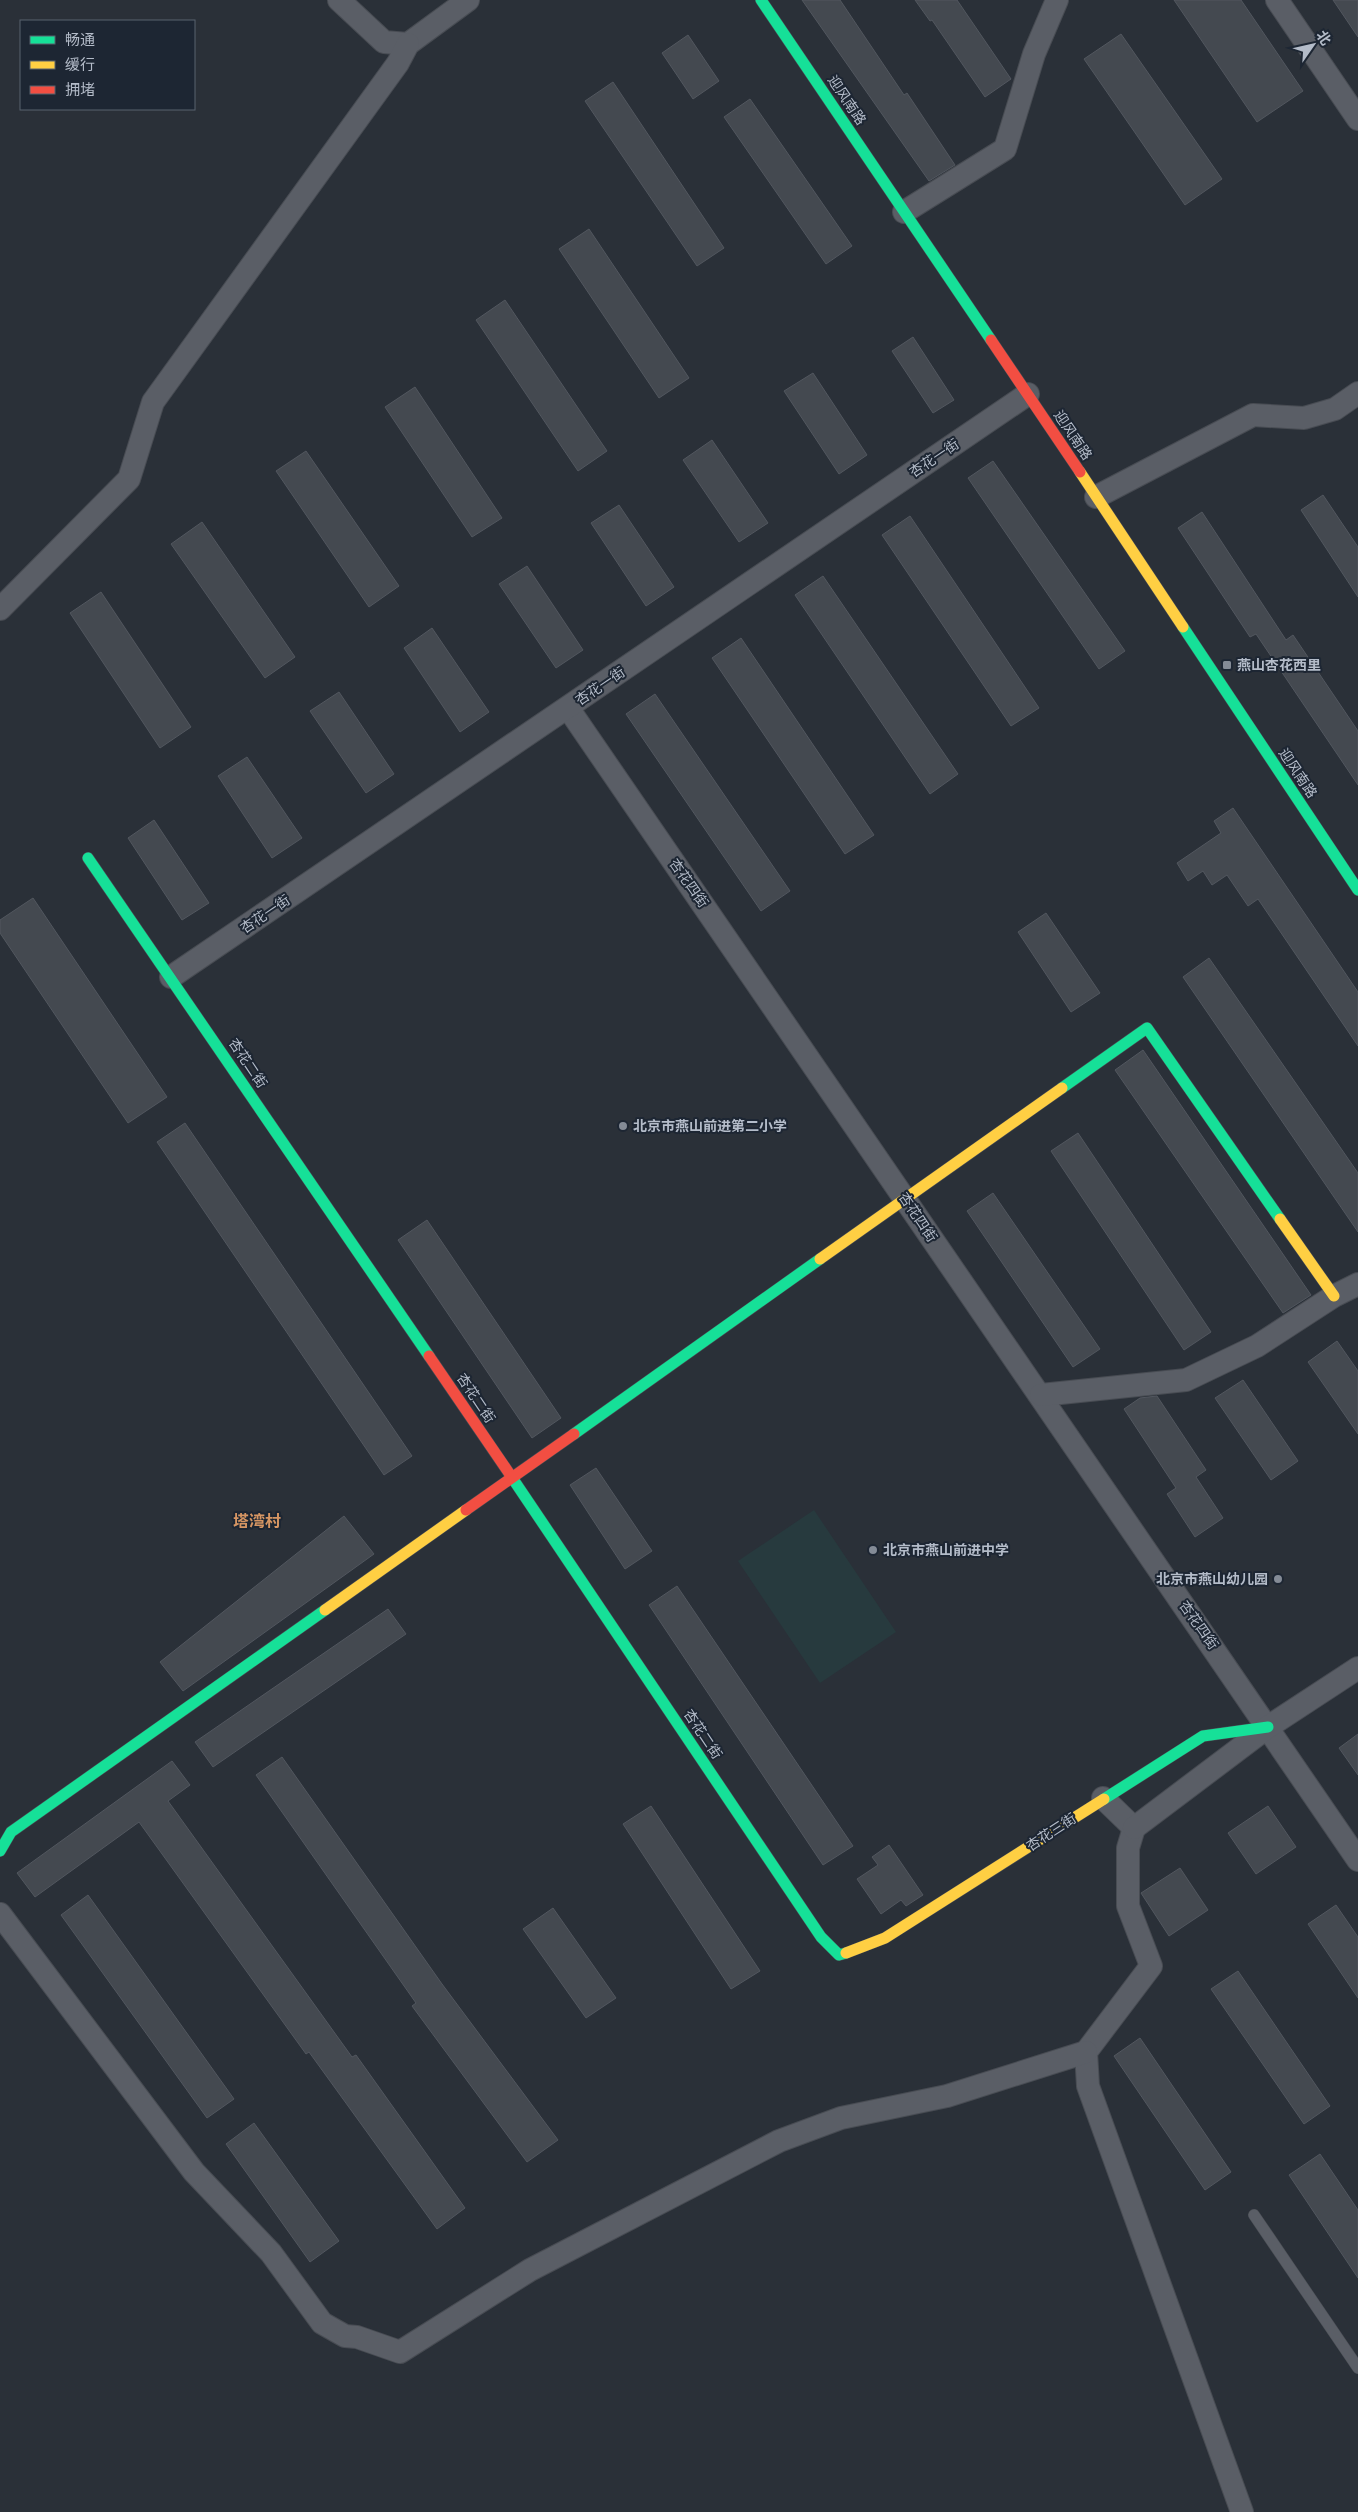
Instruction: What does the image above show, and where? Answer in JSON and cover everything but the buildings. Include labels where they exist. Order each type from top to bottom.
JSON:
[{"type":"street","points":[[339,0],[384,42],[408,44]]},
{"type":"street","points":[[0,609],[129,479],[153,402],[392,71],[408,44],[468,0]]},
{"type":"street","name":"迎风南路","points":[[761,0],[1028,394],[1358,890]]},
{"type":"street","points":[[904,212],[1006,150],[1034,54],[1057,0]]},
{"type":"street","points":[[1277,0],[1351,92],[1358,119]]},
{"type":"street","name":"杏花一街","points":[[171,977],[1028,394]]},
{"type":"street","points":[[1096,497],[1253,415],[1304,418],[1335,409],[1358,394]]},
{"type":"street","name":"杏花四街","points":[[568,708],[1041,1395],[1358,1860]]},
{"type":"street","name":"杏花二街","points":[[88,858],[512,1477],[822,1937],[838,1954]]},
{"type":"street","points":[[0,1852],[11,1832],[1147,1028],[1334,1296]]},
{"type":"street","points":[[1041,1395],[1186,1380],[1257,1346],[1334,1296],[1358,1284]]},
{"type":"street","name":"杏花三街","points":[[1134,1828],[1268,1727],[1358,1668]]},
{"type":"street","name":"杏花三街","points":[[838,1954],[885,1938],[1203,1736],[1268,1727]]},
{"type":"street","points":[[0,1914],[194,2172],[271,2253],[322,2323],[345,2336],[357,2337],[400,2352],[530,2270],[779,2141],[841,2118],[947,2096],[1086,2052],[1151,1966],[1128,1906],[1128,1848],[1134,1828],[1103,1798]]},
{"type":"street","points":[[1086,2052],[1088,2086],[1242,2512]]},
{"type":"lane","points":[[1254,2215],[1358,2368]]},
{"type":"green space","points":[[814,1510],[896,1632],[820,1683],[738,1561]]},
{"type":"traffic: fast","points":[[761,0],[991,340]]},
{"type":"traffic: fast","points":[[1183,627],[1358,890]]},
{"type":"traffic: fast","points":[[88,858],[429,1356]]},
{"type":"traffic: fast","points":[[1062,1088],[1147,1028],[1280,1219]]},
{"type":"traffic: fast","points":[[574,1434],[820,1259]]},
{"type":"traffic: fast","points":[[511,1476],[821,1937],[839,1955],[846,1953]]},
{"type":"traffic: fast","points":[[0,1851],[11,1832],[325,1610]]},
{"type":"traffic: fast","points":[[1104,1799],[1203,1736],[1268,1727]]},
{"type":"traffic: slow","points":[[1080,472],[1183,627]]},
{"type":"traffic: slow","points":[[820,1259],[1062,1088]]},
{"type":"traffic: slow","points":[[1280,1219],[1334,1296]]},
{"type":"traffic: slow","points":[[325,1610],[466,1510]]},
{"type":"traffic: slow","points":[[846,1953],[885,1938],[1104,1799]]},
{"type":"traffic: jam","points":[[991,340],[1080,472]]},
{"type":"traffic: jam","points":[[429,1356],[511,1476]]},
{"type":"traffic: jam","points":[[466,1510],[574,1434]]},
{"type":"place","name":"燕山杏花西里","points":[[1227,665]]},
{"type":"place","name":"北京市燕山前进第二小学","points":[[623,1126]]},
{"type":"place","name":"北京市燕山前进中学","points":[[873,1550]]},
{"type":"place","name":"北京市燕山幼儿园","points":[[1278,1579]]},
{"type":"district","name":"塔湾村","points":[[257,1521]]}]
